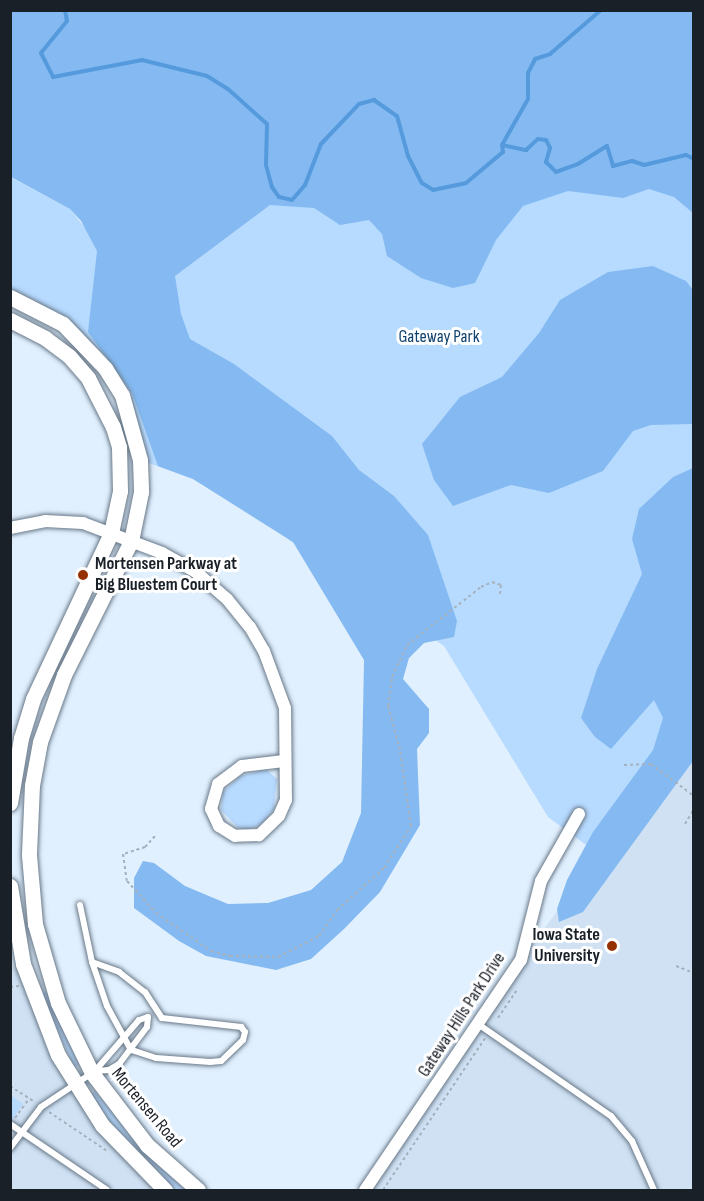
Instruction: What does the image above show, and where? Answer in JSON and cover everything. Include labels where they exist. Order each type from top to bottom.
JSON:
[{"type":"street","name":"Mortensen Road","points":[[10,297],[63,324],[86,344],[122,395],[140,460],[141,492],[131,541],[64,675],[40,742],[32,785],[29,855],[35,924],[58,1003],[94,1072],[147,1145],[198,1191]]},
{"type":"street","points":[[10,321],[69,356],[105,404],[118,447],[120,467],[120,491],[111,533],[33,699],[21,738],[10,803]]},
{"type":"street","points":[[10,528],[62,521],[83,523],[131,541],[196,572],[227,599],[250,627],[276,677],[285,708],[289,728],[284,760],[286,800],[270,827],[246,838],[219,826],[211,809],[218,784],[243,766],[284,760]]},
{"type":"street","name":"Gateway Hills Park Drive","points":[[365,1191],[521,960],[541,881],[579,814]]},
{"type":"street","points":[[10,886],[17,966],[74,1084],[102,1125],[165,1191]]},
{"type":"street","points":[[17,966],[44,960]]},
{"type":"lane","points":[[80,905],[92,962],[123,1042],[130,1050],[156,1058],[210,1062],[221,1061],[243,1040],[245,1032],[241,1027],[162,1018],[154,1010],[145,992],[119,972],[92,962]]},
{"type":"lane","points":[[10,1148],[41,1107],[94,1072],[123,1042],[139,1020],[148,1017],[154,1010]]},
{"type":"lane","points":[[94,1072],[109,1070],[130,1050],[147,1027],[148,1017]]},
{"type":"lane","points":[[478,1024],[611,1116],[632,1141],[654,1191]]},
{"type":"lane","points":[[11,1124],[107,1191]]},
{"type":"path","points":[[155,836],[145,847],[123,854],[127,881],[156,913],[211,951],[230,956],[278,957],[319,936],[337,910],[384,868],[411,826],[400,750],[388,706],[392,676],[400,658],[407,645],[433,622],[481,587],[492,582],[501,585],[500,594]]},
{"type":"path","points":[[624,765],[651,764],[693,796]]},
{"type":"path","points":[[685,824],[693,809]]},
{"type":"path","points":[[676,966],[693,973]]},
{"type":"path","points":[[383,1191],[481,1046]]},
{"type":"path","points":[[10,1086],[115,1154]]},
{"type":"path","points":[[11,1124],[29,1099]]},
{"type":"shaded area","points":[[11,11],[693,11],[693,213],[674,197],[649,189],[623,198],[568,191],[523,206],[496,240],[475,283],[453,288],[421,278],[387,256],[382,234],[369,220],[340,225],[314,208],[270,205],[175,276],[181,314],[190,339],[234,364],[332,436],[359,470],[394,496],[428,535],[457,621],[454,637],[424,643],[409,658],[403,679],[429,709],[429,733],[417,749],[420,825],[380,892],[344,929],[311,959],[276,970],[206,956],[179,941],[134,908],[134,878],[143,861],[154,863],[185,886],[228,904],[268,903],[311,890],[342,862],[361,813],[364,660],[293,542],[193,479],[158,466],[132,393],[88,332],[97,251],[81,221],[70,209],[11,177]]},
{"type":"shaded area","points":[[653,266],[686,281],[693,290],[692,424],[651,425],[633,431],[603,471],[549,493],[511,485],[453,506],[434,480],[422,444],[460,397],[502,377],[539,333],[560,300],[608,272]]},
{"type":"shaded area","points":[[693,468],[693,761],[583,912],[559,922],[557,909],[567,880],[593,832],[653,750],[663,718],[654,700],[611,749],[595,737],[581,718],[597,669],[642,574],[632,539],[639,509],[673,477]]},
{"type":"shaded area","name":"Iowa State University","points":[[693,727],[693,1190],[365,1190],[521,960]]},
{"type":"shaded area","points":[[23,964],[74,1084],[165,1190],[11,1190],[11,967]]},
{"type":"green space","name":"Gateway Park","points":[[693,11],[693,727],[597,853],[548,817],[444,646],[244,509],[193,479],[140,460],[105,368],[32,306],[35,300],[11,290],[10,177],[70,209],[85,228]]},
{"type":"green space","points":[[266,769],[277,779],[274,809],[262,824],[248,830],[238,828],[221,810],[223,792],[240,776]]},
{"type":"green space","points":[[46,991],[79,1065],[74,1067],[41,993]]},
{"type":"green space","points":[[95,1091],[135,1142],[185,1190],[176,1190],[167,1183],[112,1125],[90,1095]]},
{"type":"green space","points":[[11,1095],[23,1104],[11,1121]]},
{"type":"waterway","points":[[65,10],[67,21],[41,53],[53,77],[142,60],[207,76],[228,89],[267,124],[266,165],[272,187],[279,197],[292,200],[305,185],[321,144],[359,104],[374,100],[397,116],[408,156],[422,183],[433,190],[466,183],[503,152],[502,145],[528,99],[528,73],[535,59],[550,54],[601,10]]},
{"type":"waterway","points":[[502,145],[526,150],[538,139],[546,140],[550,148],[546,162],[556,172],[578,164],[607,146],[613,166],[632,161],[644,165],[686,155],[694,159]]},
{"type":"place","name":"Mortensen Parkway at Big Bluestem Court","points":[[83,575]]},
{"type":"place","name":"Iowa State University","points":[[612,946]]}]
